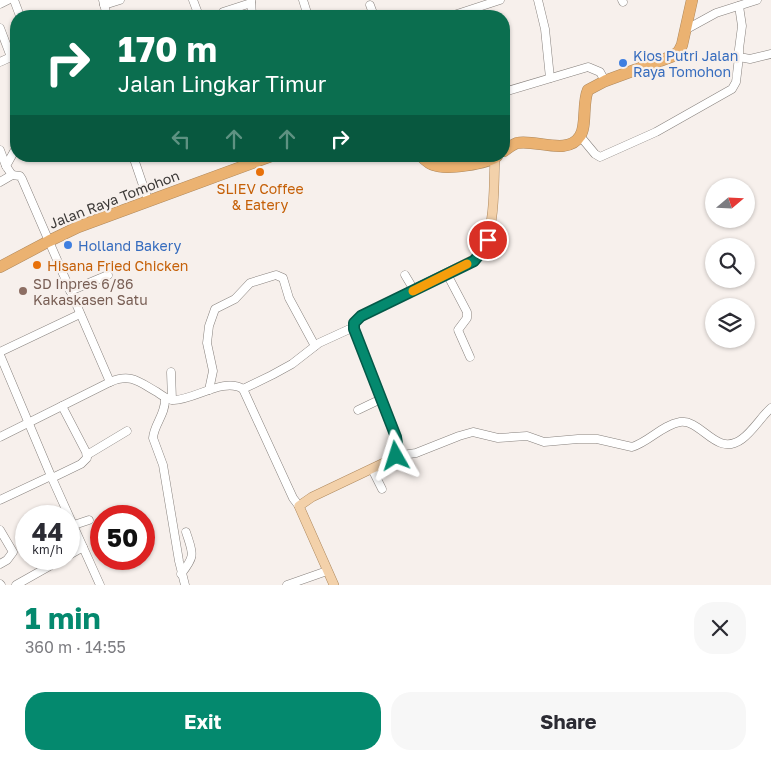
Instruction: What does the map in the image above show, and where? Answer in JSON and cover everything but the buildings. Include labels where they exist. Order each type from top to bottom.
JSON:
[{"type":"highway","points":[[510,150],[520,143],[566,145],[575,141],[580,136],[588,90],[605,81],[674,56],[679,51],[692,0]]},
{"type":"highway","name":"Jalan Raya Tomohon","points":[[0,267],[49,240],[78,227],[243,162]]},
{"type":"highway","points":[[429,162],[440,167],[486,162]]},
{"type":"main road","points":[[334,585],[299,506],[312,497],[396,456],[398,450],[396,437],[354,323],[361,316],[477,258],[488,240],[498,162]]},
{"type":"street","points":[[0,4],[8,0]]},
{"type":"street","points":[[103,2],[120,0]]},
{"type":"street","points":[[469,10],[500,0]]},
{"type":"street","points":[[538,0],[545,29],[550,78]]},
{"type":"street","points":[[685,30],[716,13],[756,0]]},
{"type":"street","points":[[228,10],[251,1]]},
{"type":"street","points":[[580,136],[595,154],[600,157],[656,132],[732,89],[736,82],[742,26],[739,6]]},
{"type":"street","points":[[0,28],[10,47]]},
{"type":"street","points":[[739,58],[750,59],[771,54]]},
{"type":"street","points":[[510,90],[588,67],[600,72],[605,81]]},
{"type":"street","points":[[0,150],[6,166],[12,175]]},
{"type":"street","points":[[6,166],[10,159]]},
{"type":"street","points":[[135,162],[148,200]]},
{"type":"street","points":[[0,182],[12,175],[20,176],[22,179],[110,382]]},
{"type":"street","points":[[70,291],[108,274]]},
{"type":"street","points":[[447,274],[468,312],[467,318],[458,330],[470,357]]},
{"type":"street","points":[[209,390],[214,371],[207,343],[212,315],[218,306],[236,299],[255,281],[276,275],[283,278],[289,298],[315,346]]},
{"type":"street","points":[[405,275],[414,290]]},
{"type":"street","points":[[64,505],[0,353],[80,314]]},
{"type":"street","points":[[243,389],[272,376],[292,364],[315,346],[354,327]]},
{"type":"street","points":[[171,372],[169,399],[153,435],[163,465],[185,585]]},
{"type":"street","points":[[0,437],[110,382],[128,377],[169,399],[182,399],[224,386],[239,387],[243,389],[293,498],[299,506]]},
{"type":"street","points":[[358,410],[381,399]]},
{"type":"street","points":[[62,406],[87,455]]},
{"type":"street","points":[[396,456],[416,453],[450,439],[474,432],[498,438],[527,436],[544,442],[578,438],[597,439],[632,447],[669,426],[680,422],[691,424],[716,441],[731,444],[743,438],[771,408]]},
{"type":"street","points":[[0,500],[81,464],[87,455],[127,431]]},
{"type":"street","points":[[372,469],[382,489]]},
{"type":"street","points":[[80,523],[89,520]]},
{"type":"street","points":[[0,530],[13,552],[7,560],[0,564]]},
{"type":"street","points":[[182,574],[193,554],[186,532]]},
{"type":"street","points":[[80,540],[100,585]]},
{"type":"street","points":[[16,585],[43,570]]},
{"type":"street","points":[[287,585],[327,571]]},
{"type":"slow traffic","points":[[413,291],[467,264]]},
{"type":"place","name":"Kios Putri Jalan Raya Tomohon","points":[[623,63]]},
{"type":"place","name":"SLIEV Coffee & Eatery","points":[[260,172]]},
{"type":"place","name":"Holland Bakery","points":[[68,245]]},
{"type":"place","name":"Hisana Fried Chicken","points":[[37,265]]},
{"type":"place","name":"SD Inpres 6/86 Kakaskasen Satu","points":[[23,291]]},
{"type":"route","points":[[396,456],[398,450],[396,437],[354,329],[354,323],[361,316],[474,261],[488,240]]}]
